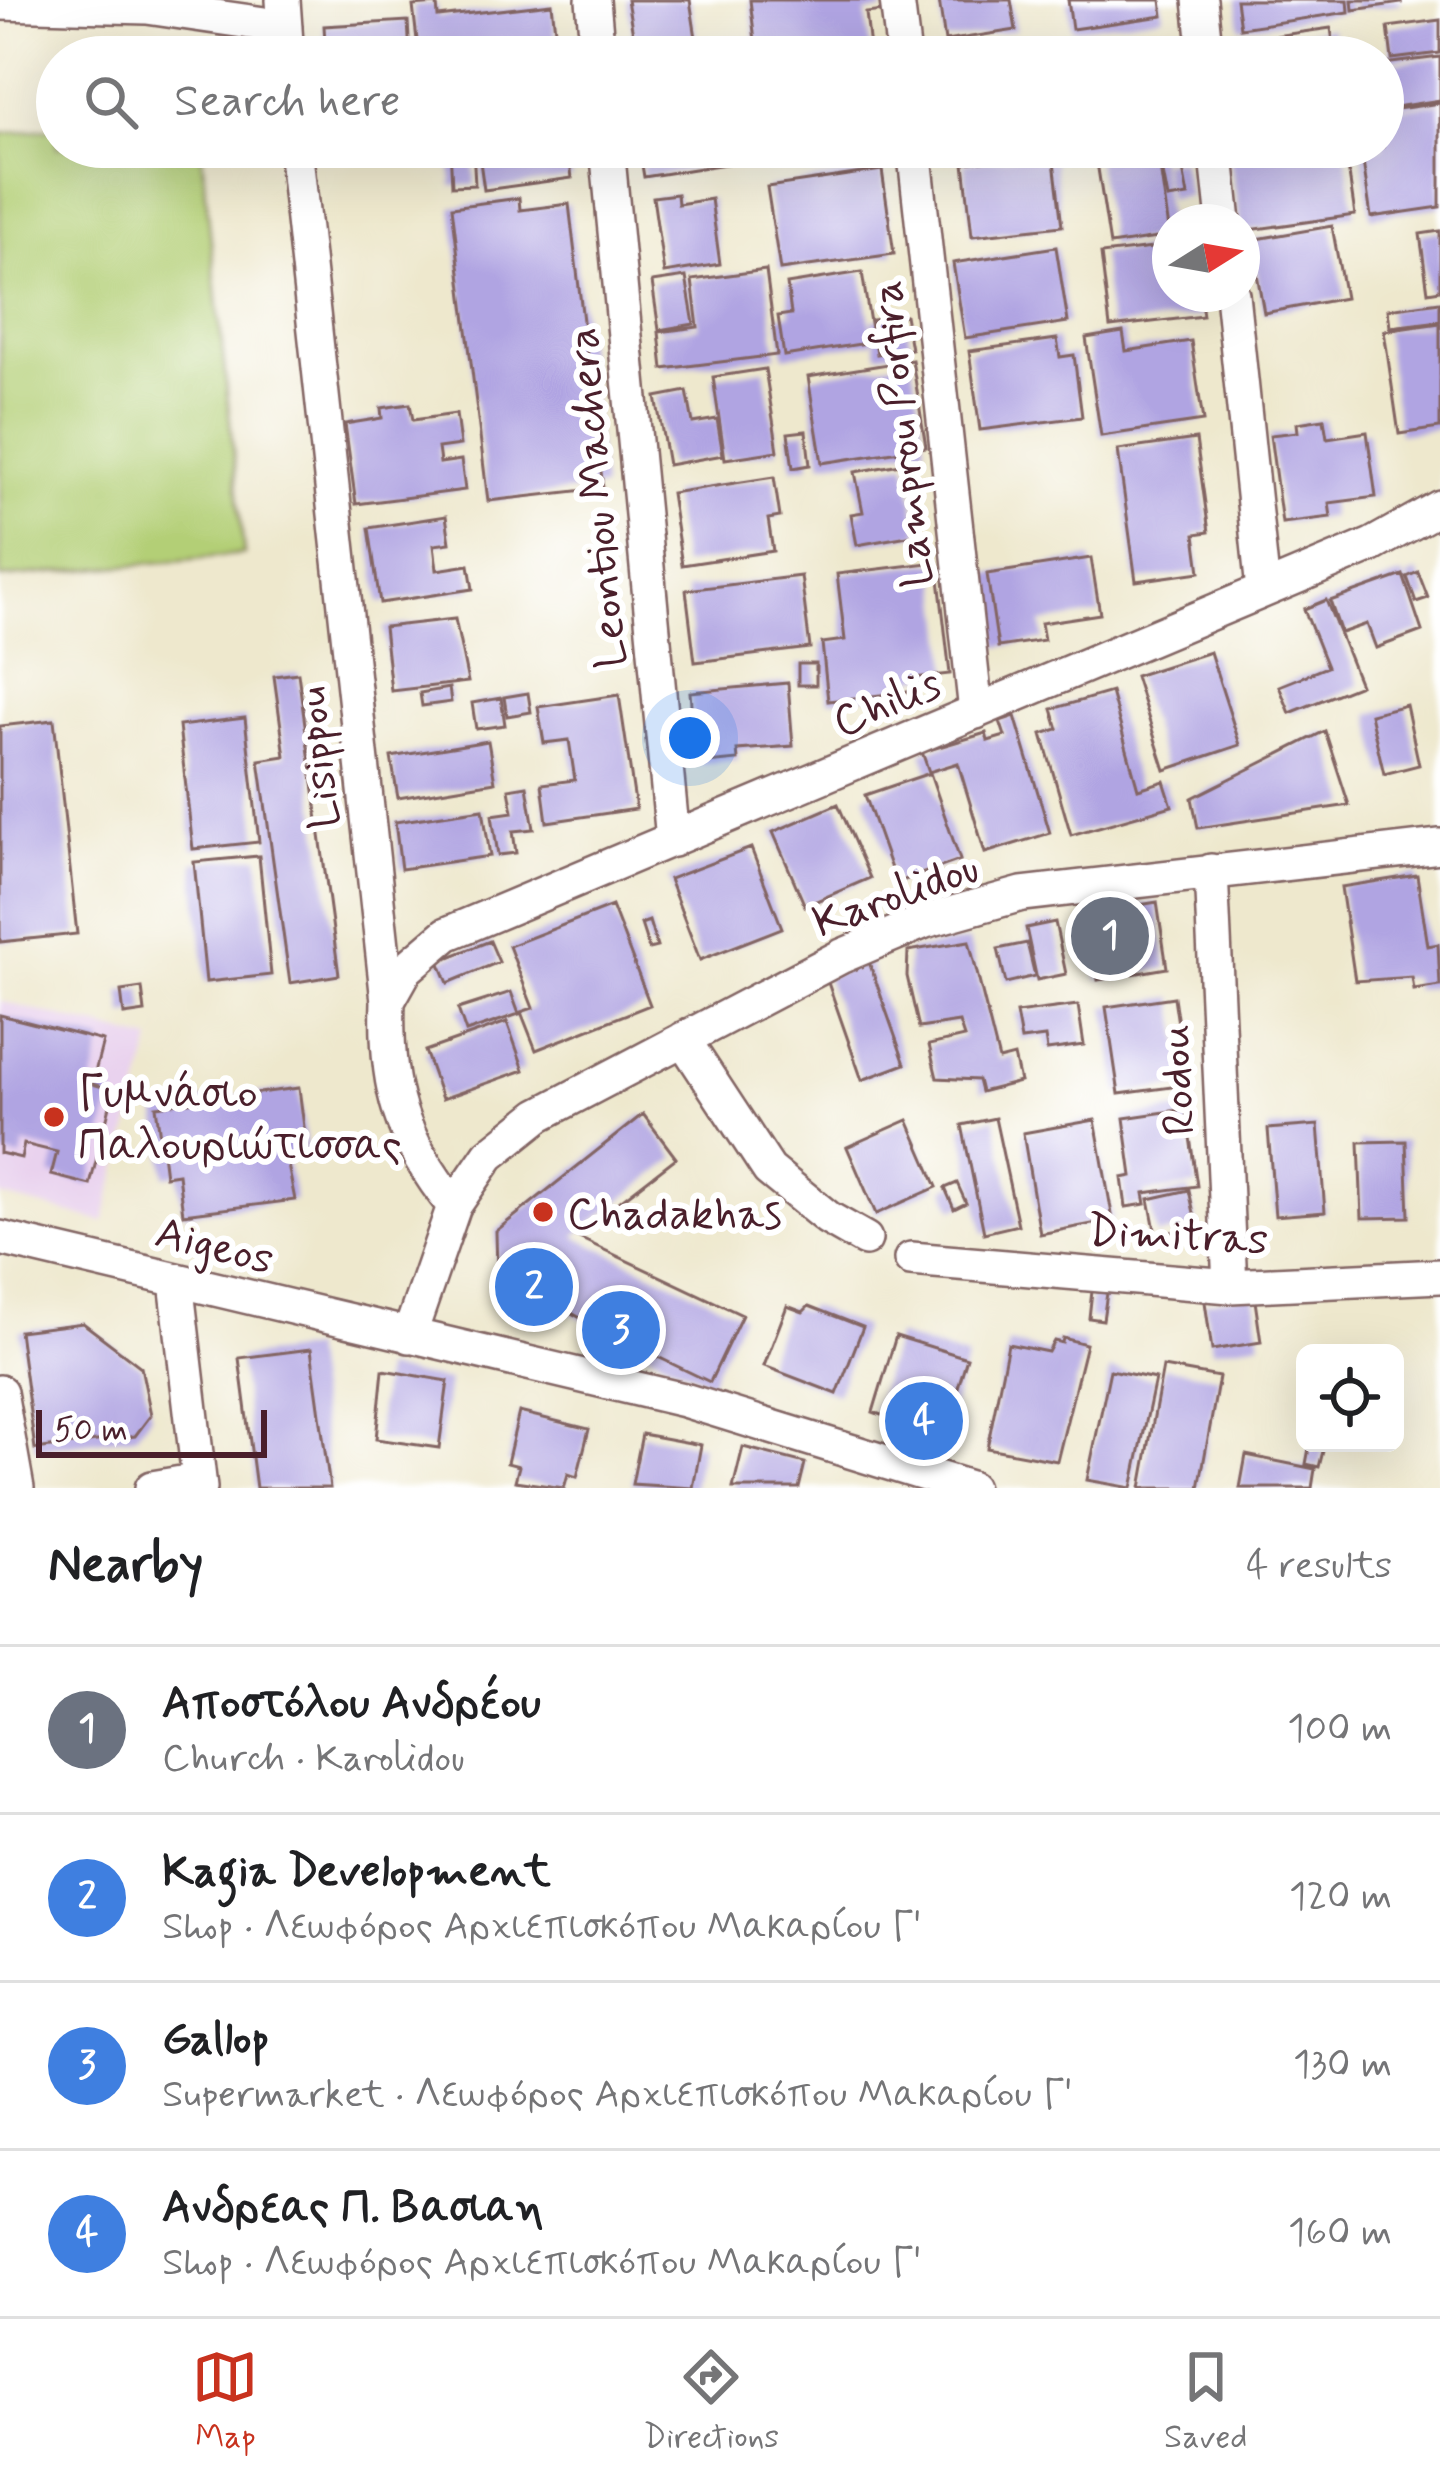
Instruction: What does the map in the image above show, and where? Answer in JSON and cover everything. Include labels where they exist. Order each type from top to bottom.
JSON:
[{"type":"street","points":[[593,0],[596,36]]},
{"type":"street","points":[[897,0],[901,36]]},
{"type":"street","points":[[1200,0],[1204,36]]},
{"type":"street","points":[[0,3],[147,7],[285,28]]},
{"type":"street","name":"Lisippou","points":[[297,168],[388,1001],[387,1043],[397,1109],[426,1169],[454,1206]]},
{"type":"street","name":"Leontiou Machera","points":[[609,168],[673,840]]},
{"type":"street","name":"Lamprou Porfira","points":[[916,168],[976,712]]},
{"type":"street","points":[[1218,168],[1222,204]]},
{"type":"street","points":[[1234,312],[1263,590]]},
{"type":"street","name":"Chilis","points":[[388,1001],[406,969],[447,934],[1372,545],[1440,507]]},
{"type":"street","name":"Karolidou","points":[[454,1206],[475,1170],[517,1130],[842,956],[946,915],[1022,894],[1440,846]]},
{"type":"street","name":"Rodou","points":[[1211,871],[1230,1286]]},
{"type":"street","points":[[682,1039],[770,1170],[828,1218],[865,1239]]},
{"type":"street","points":[[409,1336],[454,1206]]},
{"type":"street","name":"Aigeos","points":[[0,1238],[684,1400],[970,1488]]},
{"type":"street","name":"Dimitras","points":[[911,1259],[1230,1286],[1440,1276]]},
{"type":"street","points":[[152,1488],[200,1484],[176,1281]]},
{"type":"street","points":[[0,1392],[17,1488]]},
{"type":"shaded area","points":[[0,1001],[152,1041],[104,1222],[0,1196]]},
{"type":"green space","points":[[36,130],[36,168],[203,168],[244,554],[0,578],[0,134]]},
{"type":"building","points":[[627,0],[690,0],[696,36],[633,36]]},
{"type":"building","points":[[750,0],[882,0],[883,11],[866,13],[869,36],[754,36]]},
{"type":"building","points":[[939,0],[1011,0],[1016,30],[944,36]]},
{"type":"building","points":[[1068,0],[1161,0],[1163,16],[1072,29]]},
{"type":"building","points":[[1236,0],[1348,0],[1349,12],[1240,28]]},
{"type":"building","points":[[1352,0],[1400,0],[1401,3],[1353,10]]},
{"type":"building","points":[[437,4],[438,17],[552,4],[556,36],[417,36],[413,6]]},
{"type":"building","points":[[1440,20],[1440,53],[1404,58],[1404,36],[1389,36],[1388,27]]},
{"type":"building","points":[[408,21],[409,36],[325,36],[324,26]]},
{"type":"building","points":[[1331,28],[1332,36],[1275,36]]},
{"type":"building","points":[[1440,57],[1440,100],[1404,106],[1404,61]]},
{"type":"building","points":[[1440,103],[1440,207],[1371,217],[1364,168],[1404,168],[1404,108]]},
{"type":"building","points":[[451,168],[474,168],[475,185],[452,186]]},
{"type":"building","points":[[481,168],[571,168],[572,178],[484,190]]},
{"type":"building","points":[[642,168],[700,168],[644,177]]},
{"type":"building","points":[[965,168],[1055,168],[1062,226],[972,236]]},
{"type":"building","points":[[1098,168],[1160,168],[1165,204],[1152,204],[1152,239],[1110,245]]},
{"type":"building","points":[[1162,168],[1183,168],[1188,196],[1168,199]]},
{"type":"building","points":[[1232,168],[1348,168],[1355,215],[1260,228],[1260,204],[1238,204]]},
{"type":"building","points":[[882,170],[894,254],[780,270],[767,187]]},
{"type":"building","points":[[677,194],[678,204],[711,199],[720,264],[664,273],[653,197]]},
{"type":"building","points":[[519,198],[520,210],[569,204],[603,488],[488,501],[452,207]]},
{"type":"building","points":[[1332,226],[1345,298],[1264,313],[1260,238]]},
{"type":"building","points":[[1440,231],[1440,290],[1428,292],[1420,234]]},
{"type":"building","points":[[1056,247],[1068,322],[965,338],[953,263]]},
{"type":"building","points":[[1152,248],[1152,312],[1202,312],[1203,316],[1110,327],[1101,254]]},
{"type":"building","points":[[766,270],[777,355],[663,369],[659,332],[698,327],[692,280]]},
{"type":"building","points":[[862,272],[873,342],[784,356],[778,316],[791,314],[787,284]]},
{"type":"building","points":[[686,277],[694,324],[659,330],[652,282]]},
{"type":"building","points":[[1440,302],[1440,321],[1390,327],[1388,309]]},
{"type":"building","points":[[905,315],[911,349],[877,354],[872,320]]},
{"type":"building","points":[[1440,323],[1440,428],[1399,434],[1384,331]]},
{"type":"building","points":[[1123,332],[1126,351],[1191,341],[1203,421],[1101,436],[1086,338]]},
{"type":"building","points":[[1057,339],[1060,357],[1074,355],[1082,417],[980,430],[969,351]]},
{"type":"building","points":[[912,360],[926,447],[822,463],[808,377]]},
{"type":"building","points":[[765,369],[778,451],[725,459],[713,377]]},
{"type":"building","points":[[687,391],[693,423],[717,419],[723,455],[668,465],[656,397]]},
{"type":"building","points":[[410,404],[413,420],[456,414],[460,445],[438,448],[440,463],[461,460],[465,490],[356,504],[345,424],[382,418],[381,408]]},
{"type":"building","points":[[1324,419],[1327,438],[1367,432],[1376,497],[1329,503],[1331,517],[1282,523],[1270,435],[1298,432],[1297,423]]},
{"type":"building","points":[[806,431],[810,465],[793,468],[788,433]]},
{"type":"building","points":[[1196,439],[1209,532],[1195,534],[1200,572],[1136,581],[1118,450]]},
{"type":"building","points":[[906,463],[919,534],[857,545],[851,514],[863,512],[855,472]]},
{"type":"building","points":[[774,477],[780,517],[768,519],[773,551],[682,565],[671,493]]},
{"type":"building","points":[[446,516],[450,543],[434,545],[437,570],[469,565],[473,589],[380,603],[369,528]]},
{"type":"building","points":[[1091,558],[1100,614],[1041,623],[1044,640],[998,647],[987,574]]},
{"type":"building","points":[[937,562],[950,674],[913,678],[915,691],[828,701],[822,643],[845,640],[837,574]]},
{"type":"building","points":[[1418,572],[1428,598],[1416,602],[1407,577]]},
{"type":"building","points":[[1403,575],[1422,631],[1376,648],[1367,624],[1341,633],[1330,601]]},
{"type":"building","points":[[801,576],[810,648],[695,662],[686,590]]},
{"type":"building","points":[[1326,600],[1360,685],[1290,713],[1279,686],[1327,667],[1304,609]]},
{"type":"building","points":[[455,619],[468,682],[391,691],[384,627]]},
{"type":"building","points":[[1210,652],[1240,745],[1165,770],[1135,676]]},
{"type":"building","points":[[798,664],[816,664],[816,685],[798,685]]},
{"type":"building","points":[[298,673],[339,975],[290,983],[259,760],[285,756],[274,676]]},
{"type":"building","points":[[788,683],[793,746],[737,750],[738,760],[696,764],[690,692]]},
{"type":"building","points":[[449,688],[451,702],[422,706],[420,693]]},
{"type":"building","points":[[1111,692],[1138,789],[1164,781],[1172,806],[1071,835],[1042,734],[1058,729],[1052,709]]},
{"type":"building","points":[[528,693],[531,712],[507,716],[504,697]]},
{"type":"building","points":[[619,695],[636,809],[547,822],[542,784],[575,780],[569,740],[544,743],[538,707]]},
{"type":"building","points":[[501,698],[505,725],[476,729],[472,703]]},
{"type":"building","points":[[1406,705],[1419,765],[1384,774],[1370,714]]},
{"type":"building","points":[[1015,716],[1050,833],[985,853],[958,763],[929,772],[922,752],[986,733],[988,741],[1005,736],[1000,721]]},
{"type":"building","points":[[245,718],[259,842],[193,849],[179,726]]},
{"type":"building","points":[[54,720],[77,934],[0,942],[0,726]]},
{"type":"building","points":[[1325,731],[1349,805],[1198,828],[1192,798]]},
{"type":"building","points":[[488,741],[495,782],[398,798],[391,757]]},
{"type":"building","points":[[930,773],[960,860],[896,883],[865,795]]},
{"type":"building","points":[[527,786],[534,829],[513,831],[516,853],[498,855],[492,815],[513,812],[509,789]]},
{"type":"building","points":[[838,804],[870,878],[805,906],[773,832]]},
{"type":"building","points":[[483,809],[490,856],[401,869],[395,822]]},
{"type":"building","points":[[751,848],[782,928],[700,960],[669,879]]},
{"type":"building","points":[[259,856],[271,975],[206,982],[194,862]]},
{"type":"building","points":[[1417,875],[1428,946],[1438,944],[1440,986],[1414,990],[1412,977],[1355,981],[1341,887]]},
{"type":"building","points":[[1157,902],[1167,968],[1098,980],[1087,914]]},
{"type":"building","points":[[612,906],[650,1005],[536,1050],[521,1012],[533,1008],[509,946]]},
{"type":"building","points":[[649,921],[657,947],[649,949],[641,924]]},
{"type":"building","points":[[1055,922],[1066,974],[1037,980],[1026,928]]},
{"type":"building","points":[[490,941],[499,962],[448,983],[439,961]]},
{"type":"building","points":[[969,941],[999,1060],[1014,1056],[1020,1082],[981,1092],[978,1080],[937,1078],[929,1045],[964,1037],[959,1022],[919,1028],[907,976],[908,951]]},
{"type":"building","points":[[1027,943],[1035,976],[1006,983],[998,949]]},
{"type":"building","points":[[869,962],[905,1064],[862,1080],[826,977]]},
{"type":"building","points":[[142,988],[145,1012],[124,1015],[121,991]]},
{"type":"building","points":[[511,992],[519,1014],[466,1032],[458,1009]]},
{"type":"building","points":[[1174,997],[1187,1085],[1119,1094],[1106,1007]]},
{"type":"building","points":[[1078,1005],[1084,1045],[1047,1050],[1045,1037],[1021,1040],[1016,1013]]},
{"type":"building","name":"Γυμνάσιο Παλουριώτισσας","points":[[0,1015],[103,1041],[92,1084],[114,1090],[90,1185],[51,1175],[57,1152],[24,1144],[21,1158],[0,1153]]},
{"type":"building","points":[[507,1022],[524,1070],[442,1099],[425,1051]]},
{"type":"building","points":[[299,1088],[308,1158],[287,1160],[295,1200],[183,1214],[178,1174],[165,1176],[156,1106]]},
{"type":"building","points":[[1186,1109],[1197,1186],[1144,1193],[1146,1204],[1126,1207],[1122,1178],[1132,1176],[1124,1118]]},
{"type":"building","points":[[643,1114],[676,1158],[575,1236],[742,1315],[710,1382],[497,1272],[496,1231]]},
{"type":"building","points":[[995,1118],[1018,1225],[984,1233],[962,1125]]},
{"type":"building","points":[[908,1120],[937,1187],[876,1214],[847,1147]]},
{"type":"building","points":[[1095,1120],[1113,1220],[1040,1234],[1023,1133]]},
{"type":"building","points":[[1318,1125],[1325,1212],[1275,1216],[1268,1129]]},
{"type":"building","points":[[1406,1141],[1409,1217],[1362,1218],[1359,1142]]},
{"type":"building","points":[[957,1183],[966,1203],[954,1209],[945,1188]]},
{"type":"building","points":[[1189,1190],[1197,1227],[1156,1235],[1149,1199]]},
{"type":"building","points":[[1092,1291],[1107,1293],[1103,1320],[1089,1318]]},
{"type":"building","points":[[1254,1294],[1261,1342],[1212,1350],[1205,1302]]},
{"type":"building","points":[[787,1306],[803,1312],[809,1306],[863,1327],[837,1394],[764,1366]]},
{"type":"building","points":[[83,1323],[141,1367],[151,1415],[135,1436],[35,1449],[19,1331]]},
{"type":"building","points":[[896,1336],[967,1358],[943,1436],[886,1422],[887,1417],[873,1412]]},
{"type":"building","points":[[1063,1338],[1086,1344],[1057,1461],[987,1448],[1008,1344],[1048,1352],[1054,1341],[1062,1343]]},
{"type":"building","points":[[311,1349],[330,1488],[256,1488],[239,1358]]},
{"type":"building","points":[[1163,1367],[1219,1377],[1199,1488],[1141,1488]]},
{"type":"building","points":[[383,1370],[448,1381],[439,1448],[376,1439]]},
{"type":"building","points":[[1110,1370],[1155,1379],[1132,1488],[1087,1480]]},
{"type":"building","points":[[519,1412],[589,1429],[577,1477],[568,1474],[564,1488],[515,1481],[519,1466],[507,1463]]},
{"type":"building","points":[[642,1434],[701,1445],[693,1488],[632,1484]]},
{"type":"building","points":[[743,1447],[805,1463],[799,1488],[733,1488]]},
{"type":"building","points":[[1308,1452],[1323,1452],[1319,1467],[1306,1464]]},
{"type":"building","points":[[1246,1455],[1315,1469],[1312,1488],[1240,1488]]},
{"type":"place","name":"Αποστόλου Ανδρέου","points":[[1110,936]]},
{"type":"place","name":"Γυμνάσιο Παλουριώτισσας","points":[[54,1117]]},
{"type":"place","name":"Chadakhas","points":[[543,1212]]},
{"type":"place","name":"Kagia Development","points":[[534,1287]]},
{"type":"place","name":"Gallop","points":[[621,1330]]},
{"type":"place","name":"Ανδρεας Π. Βασιαη","points":[[924,1421]]}]
